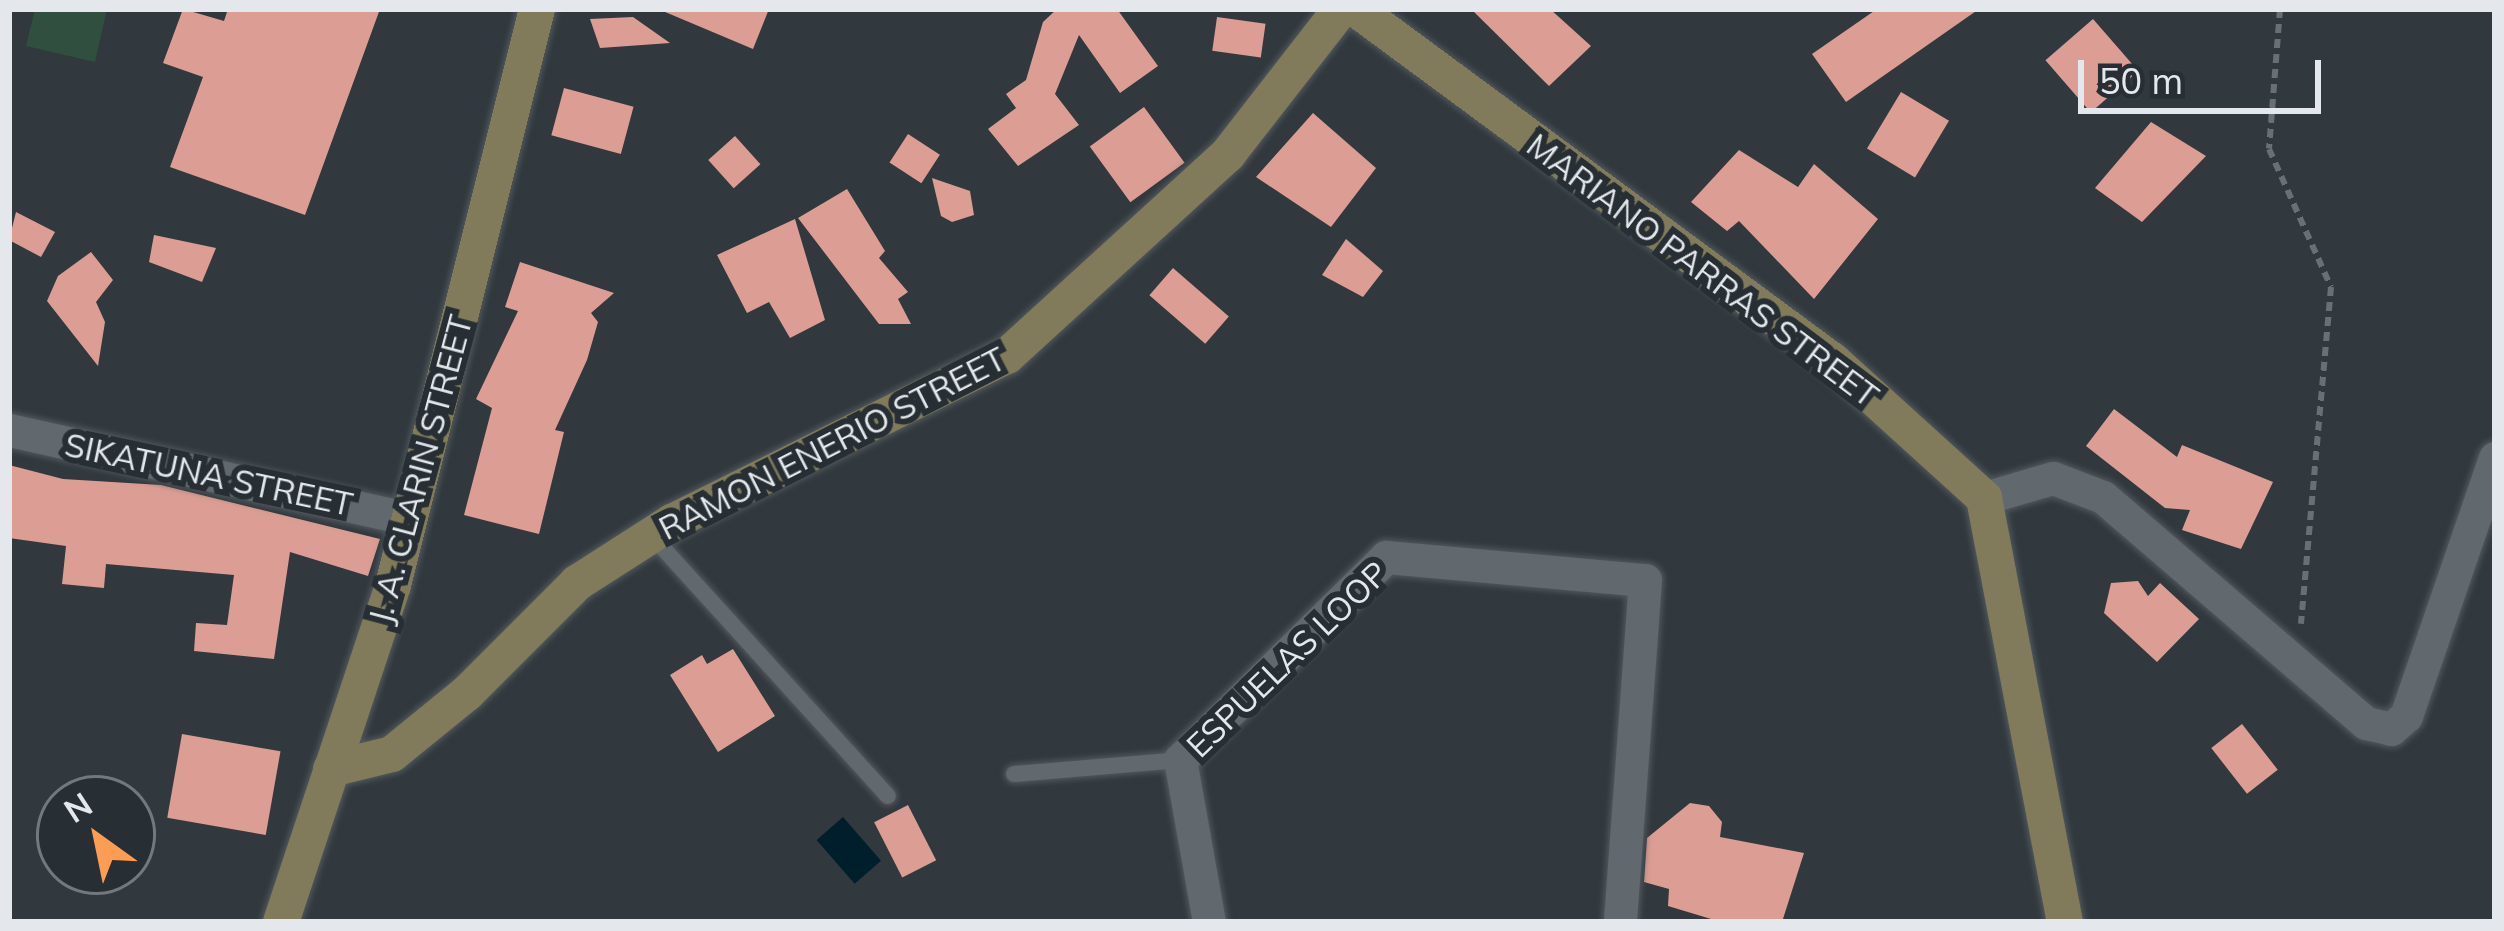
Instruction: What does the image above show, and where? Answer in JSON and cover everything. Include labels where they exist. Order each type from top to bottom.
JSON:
[{"type":"main road","name":"J. A. CLARIN STREET","points":[[281,922],[409,519],[537,9]]},
{"type":"main road","name":"RAMON ENERIO STREET","points":[[332,769],[392,754],[467,693],[577,583],[651,536],[1007,356],[1228,154],[1341,9]]},
{"type":"main road","name":"MARIANO PARRAS STREET","points":[[1356,9],[1833,361],[1984,498]]},
{"type":"main road","points":[[1984,498],[2065,922]]},
{"type":"street","name":"SIKATUNA STREET","points":[[9,430],[409,519]]},
{"type":"street","points":[[1984,498],[2053,478],[2103,497],[2366,722],[2391,728],[2406,716],[2495,458]]},
{"type":"street","name":"ESPUELAS LOOP","points":[[1209,922],[1180,760],[1386,557],[1646,580],[1620,922]]},
{"type":"lane","points":[[651,536],[888,796]]},
{"type":"lane","points":[[1014,774],[1180,760]]},
{"type":"path","points":[[2280,9],[2269,149],[2331,287],[2297,663]]},
{"type":"green space","points":[[35,9],[107,9],[95,62],[26,46]]},
{"type":"water","points":[[843,817],[881,861],[855,884],[817,840]]},
{"type":"building","points":[[183,9],[224,21],[228,9],[380,9],[305,215],[170,167],[203,77],[163,63]]},
{"type":"building","points":[[658,9],[769,9],[753,49]]},
{"type":"building","points":[[1057,9],[1117,9],[1158,66],[1120,93],[1079,35],[1055,94],[1079,125],[1018,166],[988,129],[1016,108],[1006,94],[1026,80],[1043,22]]},
{"type":"building","points":[[1471,9],[1550,9],[1591,46],[1549,86]]},
{"type":"building","points":[[1877,9],[1979,9],[1846,102],[1812,54]]},
{"type":"building","points":[[633,17],[670,43],[600,48],[590,19]]},
{"type":"building","points":[[1217,17],[1266,24],[1261,57],[1212,51]]},
{"type":"building","points":[[2093,19],[2138,71],[2091,112],[2045,60]]},
{"type":"building","points":[[564,88],[634,107],[621,154],[551,135]]},
{"type":"building","points":[[1901,92],[1949,121],[1915,177],[1867,149]]},
{"type":"building","points":[[1144,107],[1185,163],[1130,202],[1090,146]]},
{"type":"building","points":[[1313,113],[1376,168],[1331,227],[1256,177]]},
{"type":"building","points":[[2151,122],[2206,156],[2142,222],[2095,188]]},
{"type":"building","points":[[908,134],[940,155],[921,183],[889,163]]},
{"type":"building","points":[[735,136],[760,164],[734,188],[708,160]]},
{"type":"building","points":[[1739,150],[1798,187],[1814,164],[1878,219],[1814,299],[1739,221],[1727,231],[1691,202]]},
{"type":"building","points":[[932,178],[970,191],[974,215],[952,222],[941,216]]},
{"type":"building","points":[[847,189],[885,251],[879,258],[908,292],[898,299],[911,324],[879,324],[798,218]]},
{"type":"building","points":[[16,212],[55,232],[41,257],[9,240]]},
{"type":"building","points":[[795,219],[825,320],[790,338],[769,302],[747,313],[717,255]]},
{"type":"building","points":[[154,235],[216,248],[202,282],[149,262]]},
{"type":"building","points":[[1346,239],[1383,271],[1363,297],[1322,275]]},
{"type":"building","points":[[91,252],[113,280],[96,302],[105,322],[98,366],[47,301],[58,276]]},
{"type":"building","points":[[520,262],[614,293],[591,313],[598,322],[587,360],[555,430],[564,432],[539,534],[464,515],[492,408],[476,399],[518,311],[505,307]]},
{"type":"building","points":[[1173,268],[1229,317],[1205,344],[1149,295]]},
{"type":"building","points":[[2114,409],[2177,457],[2182,445],[2273,482],[2241,549],[2182,530],[2190,510],[2165,508],[2086,446]]},
{"type":"building","points":[[9,465],[63,479],[161,485],[380,539],[368,576],[290,552],[274,659],[194,651],[196,623],[227,625],[234,575],[106,564],[104,588],[62,584],[66,546],[9,538]]},
{"type":"building","points":[[2138,581],[2148,596],[2160,583],[2199,619],[2157,662],[2104,613],[2111,583]]},
{"type":"building","points":[[733,649],[775,716],[718,752],[670,675],[702,655],[707,664]]},
{"type":"building","points":[[2242,724],[2278,770],[2247,794],[2211,748]]},
{"type":"building","points":[[182,734],[280,751],[266,835],[167,818]]},
{"type":"building","points":[[1690,803],[1709,806],[1722,822],[1720,837],[1804,853],[1782,922],[1721,922],[1668,906],[1669,889],[1644,882],[1647,838]]},
{"type":"building","points":[[908,805],[936,860],[902,877],[874,822]]}]
